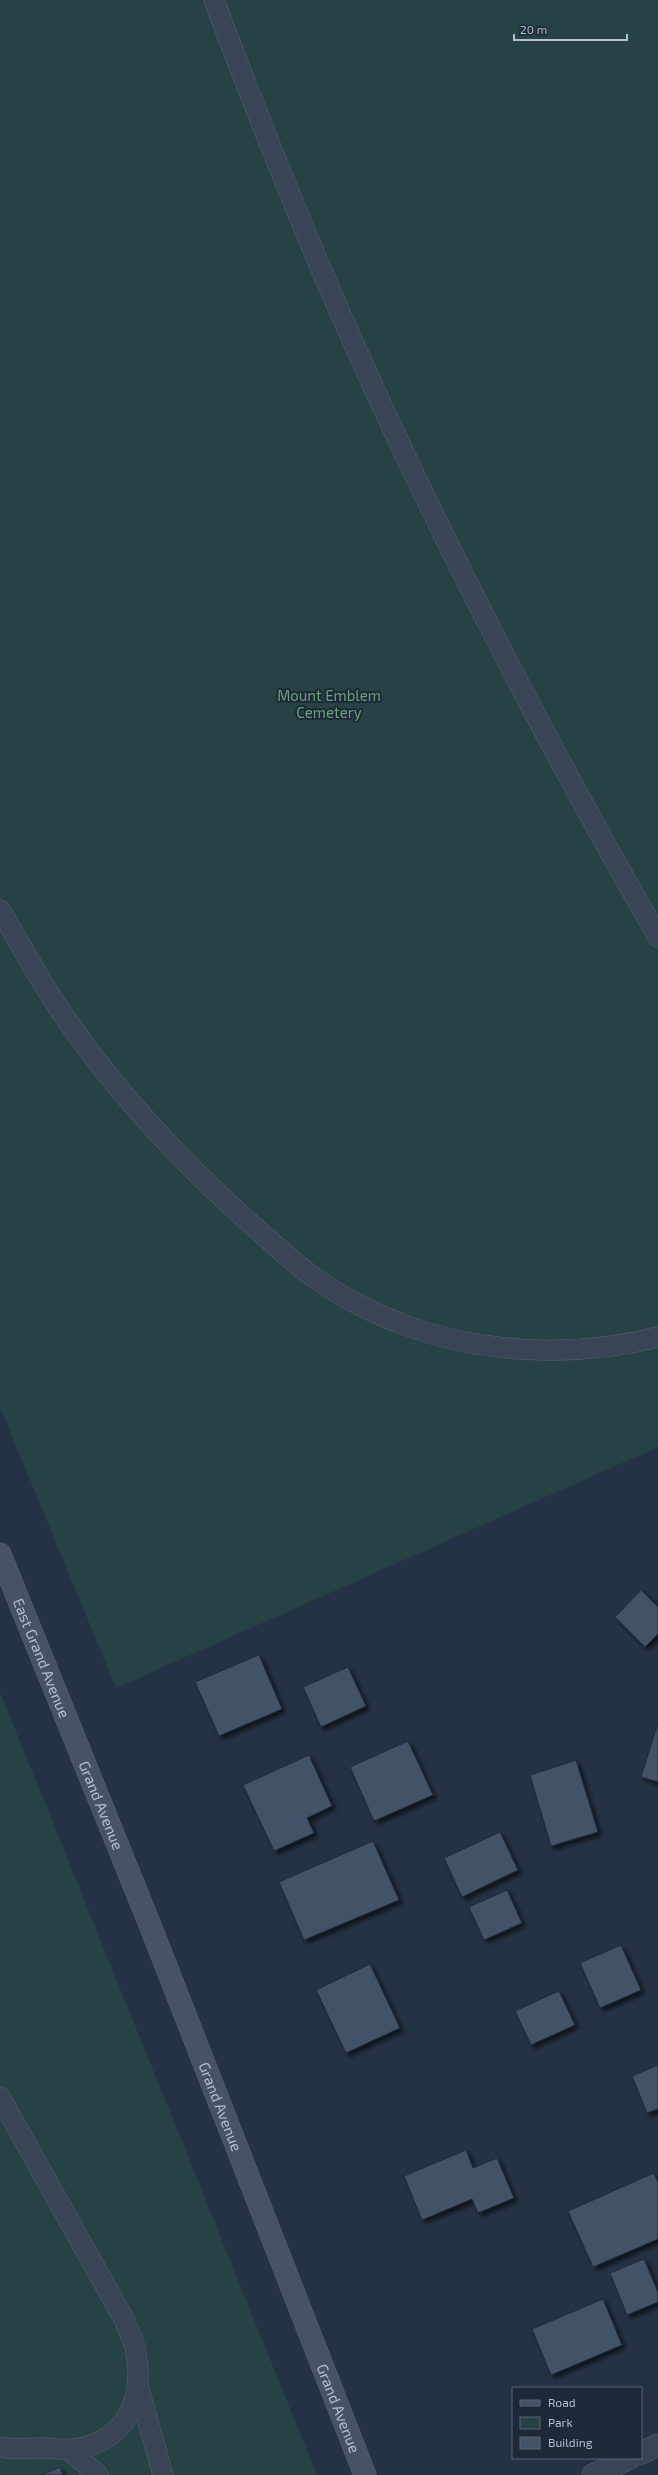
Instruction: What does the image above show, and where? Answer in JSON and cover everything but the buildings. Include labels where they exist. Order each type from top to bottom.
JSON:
[{"type":"main road","name":"East Grand Avenue","points":[[0,1554],[75,1740]]},
{"type":"main road","name":"Grand Avenue","points":[[75,1740],[365,2475]]},
{"type":"street","points":[[642,2453],[658,2445]]},
{"type":"street","points":[[593,2475],[628,2459]]},
{"type":"lane","points":[[214,0],[345,324],[482,614],[540,725],[658,937]]},
{"type":"lane","points":[[0,910],[55,1002],[138,1112],[178,1156],[226,1202],[316,1279],[401,1324],[442,1336],[481,1344],[538,1349],[590,1349],[658,1337]]},
{"type":"lane","points":[[0,2097],[125,2321],[136,2352],[137,2383],[135,2404],[115,2432],[98,2443],[79,2449],[0,2447]]},
{"type":"lane","points":[[137,2383],[163,2475]]},
{"type":"lane","points":[[68,2449],[98,2475]]},
{"type":"green space","name":"Mount Emblem Cemetery","points":[[0,0],[658,0],[658,1447],[116,1688],[0,1407]]},
{"type":"green space","points":[[0,1692],[317,2475],[0,2475]]}]
